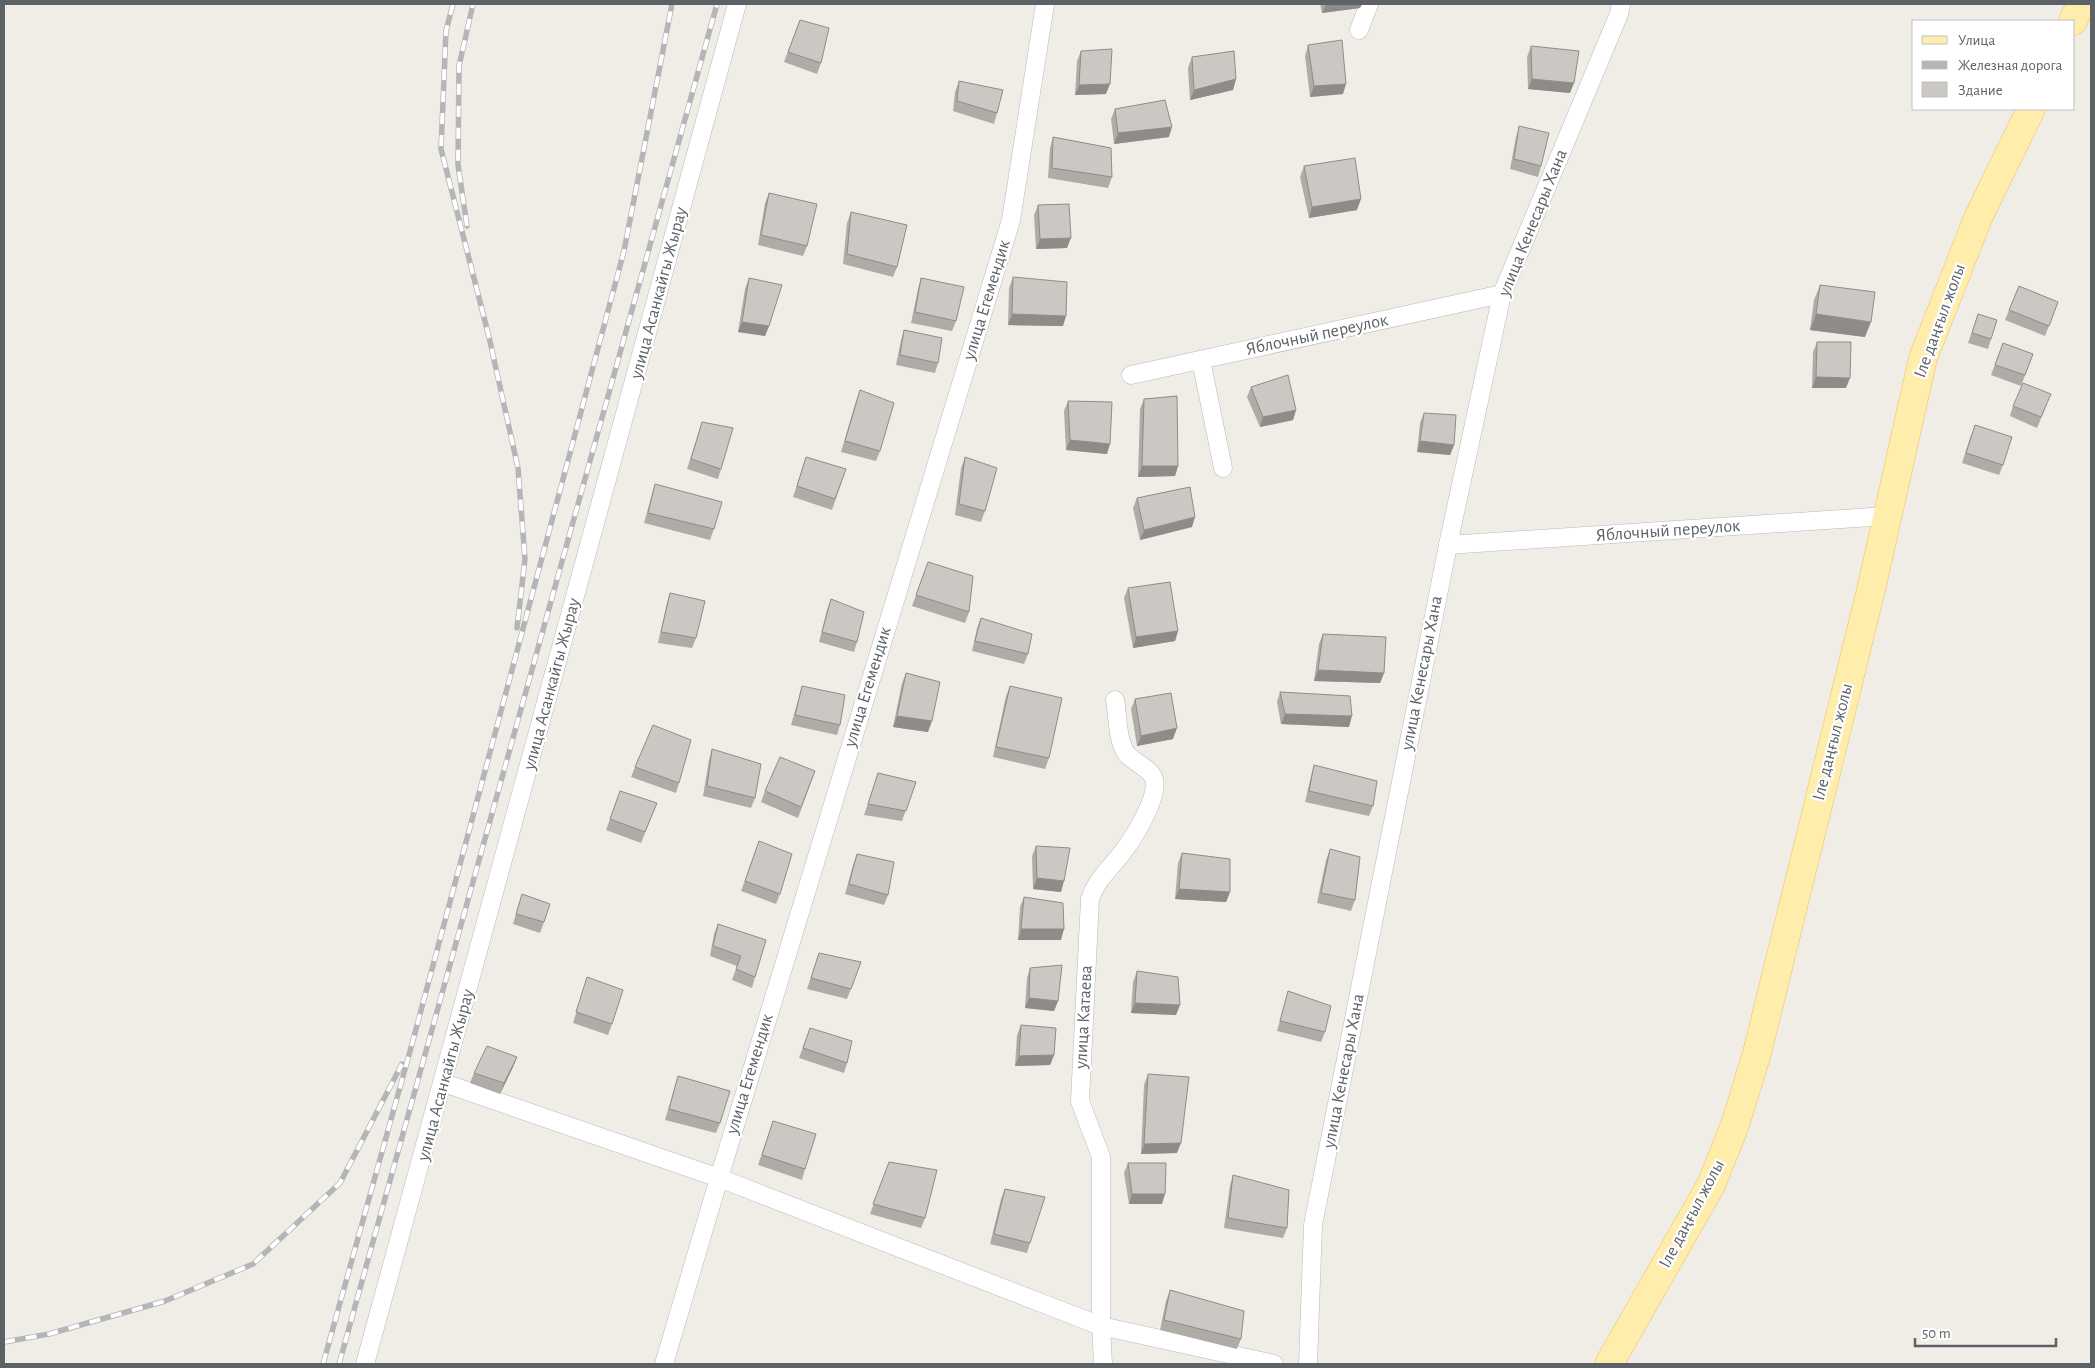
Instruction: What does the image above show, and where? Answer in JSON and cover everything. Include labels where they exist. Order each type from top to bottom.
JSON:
[{"type":"main road","points":[[2073,20],[2081,4]]},
{"type":"main road","name":"Іле даңғыл жолы","points":[[1609,1364],[1711,1185],[1735,1125],[1757,1053],[1887,516],[1923,358],[1978,218],[2031,110]]},
{"type":"street","name":"улица Асанкайгы Жырау","points":[[365,1364],[444,1084],[737,4]]},
{"type":"street","name":"улица Егемендик","points":[[664,1364],[718,1178],[1011,220],[1045,4]]},
{"type":"street","points":[[1358,30],[1369,4]]},
{"type":"street","name":"улица Кенесары Хана","points":[[1308,1364],[1313,1225],[1448,545],[1502,294],[1620,14],[1621,4]]},
{"type":"street","name":"Яблочный переулок","points":[[1132,375],[1502,294]]},
{"type":"street","points":[[1201,360],[1223,468]]},
{"type":"street","name":"Яблочный переулок","points":[[1448,545],[1887,516]]},
{"type":"street","name":"улица Катаева","points":[[1103,1364],[1101,1326],[1101,1157],[1080,1101],[1090,899],[1094,885],[1126,848],[1150,804],[1156,788],[1153,776],[1127,754],[1121,740],[1115,700]]},
{"type":"street","points":[[444,1084],[718,1178],[1101,1326],[1274,1364]]},
{"type":"building","points":[[800,20],[829,28],[821,63],[788,52]]},
{"type":"building","points":[[1342,40],[1346,84],[1314,86],[1308,45]]},
{"type":"building","points":[[1531,46],[1579,51],[1574,83],[1532,79]]},
{"type":"building","points":[[1112,49],[1110,84],[1079,85],[1081,51]]},
{"type":"building","points":[[1234,51],[1236,79],[1194,90],[1192,57]]},
{"type":"building","points":[[959,81],[1003,90],[997,113],[957,101]]},
{"type":"building","points":[[1165,100],[1172,127],[1118,133],[1115,109]]},
{"type":"building","points":[[1519,126],[1549,133],[1541,166],[1514,159]]},
{"type":"building","points":[[1053,137],[1111,148],[1112,177],[1052,168]]},
{"type":"building","points":[[1355,158],[1361,199],[1312,207],[1304,166]]},
{"type":"building","points":[[769,193],[817,204],[807,246],[761,235]]},
{"type":"building","points":[[1069,204],[1071,238],[1040,239],[1038,205]]},
{"type":"building","points":[[851,212],[907,225],[897,267],[847,254]]},
{"type":"building","points":[[1013,277],[1067,282],[1066,316],[1012,314]]},
{"type":"building","points":[[749,278],[782,285],[769,326],[742,322]]},
{"type":"building","points":[[921,278],[964,287],[956,321],[915,312]]},
{"type":"building","points":[[1820,285],[1875,292],[1871,322],[1816,314]]},
{"type":"building","points":[[2019,286],[2058,302],[2049,326],[2009,310]]},
{"type":"building","points":[[1978,314],[1997,320],[1991,339],[1972,333]]},
{"type":"building","points":[[904,330],[942,338],[938,363],[900,355]]},
{"type":"building","points":[[1817,342],[1851,342],[1850,378],[1816,377]]},
{"type":"building","points":[[2003,343],[2033,354],[2025,375],[1995,365]]},
{"type":"building","points":[[1288,375],[1296,410],[1263,417],[1251,387]]},
{"type":"building","points":[[2023,383],[2051,394],[2041,417],[2013,406]]},
{"type":"building","points":[[860,390],[894,403],[880,451],[845,441]]},
{"type":"building","points":[[1177,396],[1178,466],[1142,466],[1144,399]]},
{"type":"building","points":[[1068,401],[1112,402],[1110,444],[1070,440]]},
{"type":"building","points":[[1424,413],[1456,415],[1454,445],[1420,441]]},
{"type":"building","points":[[702,422],[733,428],[721,469],[691,459]]},
{"type":"building","points":[[1975,425],[2012,437],[2003,465],[1966,453]]},
{"type":"building","points":[[806,457],[846,469],[835,499],[797,486]]},
{"type":"building","points":[[965,457],[997,468],[985,511],[959,504]]},
{"type":"building","points":[[655,484],[722,502],[714,529],[648,513]]},
{"type":"building","points":[[1190,487],[1195,517],[1144,530],[1137,498]]},
{"type":"building","points":[[928,562],[973,576],[969,612],[916,595]]},
{"type":"building","points":[[1170,582],[1178,631],[1136,637],[1128,588]]},
{"type":"building","points":[[670,593],[705,601],[696,638],[661,632]]},
{"type":"building","points":[[831,599],[864,612],[857,642],[822,632]]},
{"type":"building","points":[[981,618],[1032,634],[1028,654],[975,641]]},
{"type":"building","points":[[1323,634],[1386,637],[1384,673],[1318,670]]},
{"type":"building","points":[[906,673],[940,682],[932,721],[897,716]]},
{"type":"building","points":[[802,686],[845,695],[840,725],[795,715]]},
{"type":"building","points":[[1010,686],[1062,698],[1049,758],[996,747]]},
{"type":"building","points":[[1280,692],[1350,696],[1352,716],[1285,714]]},
{"type":"building","points":[[1171,693],[1177,728],[1141,736],[1135,699]]},
{"type":"building","points":[[653,725],[691,740],[679,783],[635,767]]},
{"type":"building","points":[[712,749],[761,764],[755,798],[707,786]]},
{"type":"building","points":[[780,757],[815,771],[801,807],[765,791]]},
{"type":"building","points":[[1314,765],[1377,781],[1373,806],[1309,791]]},
{"type":"building","points":[[878,773],[916,782],[906,811],[868,804]]},
{"type":"building","points":[[620,791],[657,803],[645,832],[610,819]]},
{"type":"building","points":[[759,841],[792,854],[780,894],[745,881]]},
{"type":"building","points":[[1036,846],[1070,848],[1064,881],[1037,878]]},
{"type":"building","points":[[1330,849],[1360,857],[1355,900],[1321,893]]},
{"type":"building","points":[[1182,853],[1230,859],[1230,892],[1179,889]]},
{"type":"building","points":[[857,854],[894,862],[888,895],[849,884]]},
{"type":"building","points":[[522,894],[550,904],[544,922],[516,914]]},
{"type":"building","points":[[1024,897],[1063,903],[1064,929],[1021,929]]},
{"type":"building","points":[[718,924],[766,940],[755,977],[736,969],[741,956],[713,946]]},
{"type":"building","points":[[819,953],[861,962],[851,989],[811,978]]},
{"type":"building","points":[[1062,965],[1058,1001],[1029,998],[1030,968]]},
{"type":"building","points":[[1137,971],[1178,977],[1180,1005],[1135,1003]]},
{"type":"building","points":[[587,977],[623,990],[612,1024],[576,1012]]},
{"type":"building","points":[[1288,991],[1331,1006],[1325,1032],[1280,1021]]},
{"type":"building","points":[[1021,1025],[1056,1028],[1054,1055],[1019,1056]]},
{"type":"building","points":[[810,1028],[852,1041],[847,1063],[803,1048]]},
{"type":"building","points":[[487,1046],[517,1057],[504,1083],[474,1073]]},
{"type":"building","points":[[1148,1074],[1189,1077],[1181,1143],[1144,1144]]},
{"type":"building","points":[[678,1076],[730,1091],[720,1123],[669,1109]]},
{"type":"building","points":[[773,1121],[816,1134],[805,1169],[762,1155]]},
{"type":"building","points":[[889,1162],[937,1170],[925,1218],[873,1204]]},
{"type":"building","points":[[1128,1163],[1166,1163],[1165,1194],[1132,1194]]},
{"type":"building","points":[[1233,1175],[1289,1190],[1287,1228],[1228,1218]]},
{"type":"building","points":[[1005,1189],[1045,1197],[1030,1243],[994,1234]]},
{"type":"building","points":[[1170,1290],[1244,1311],[1241,1339],[1164,1320]]},
{"type":"railway","points":[[453,4],[446,31],[441,149],[489,337],[518,468],[525,559],[517,628]]},
{"type":"railway","points":[[467,226],[458,165],[459,66],[473,4]]},
{"type":"railway","points":[[323,1364],[412,1044],[624,251],[672,4]]},
{"type":"railway","points":[[339,1364],[717,4]]},
{"type":"railway","points":[[4,1342],[49,1334],[165,1301],[253,1264],[340,1183],[402,1064]]}]
